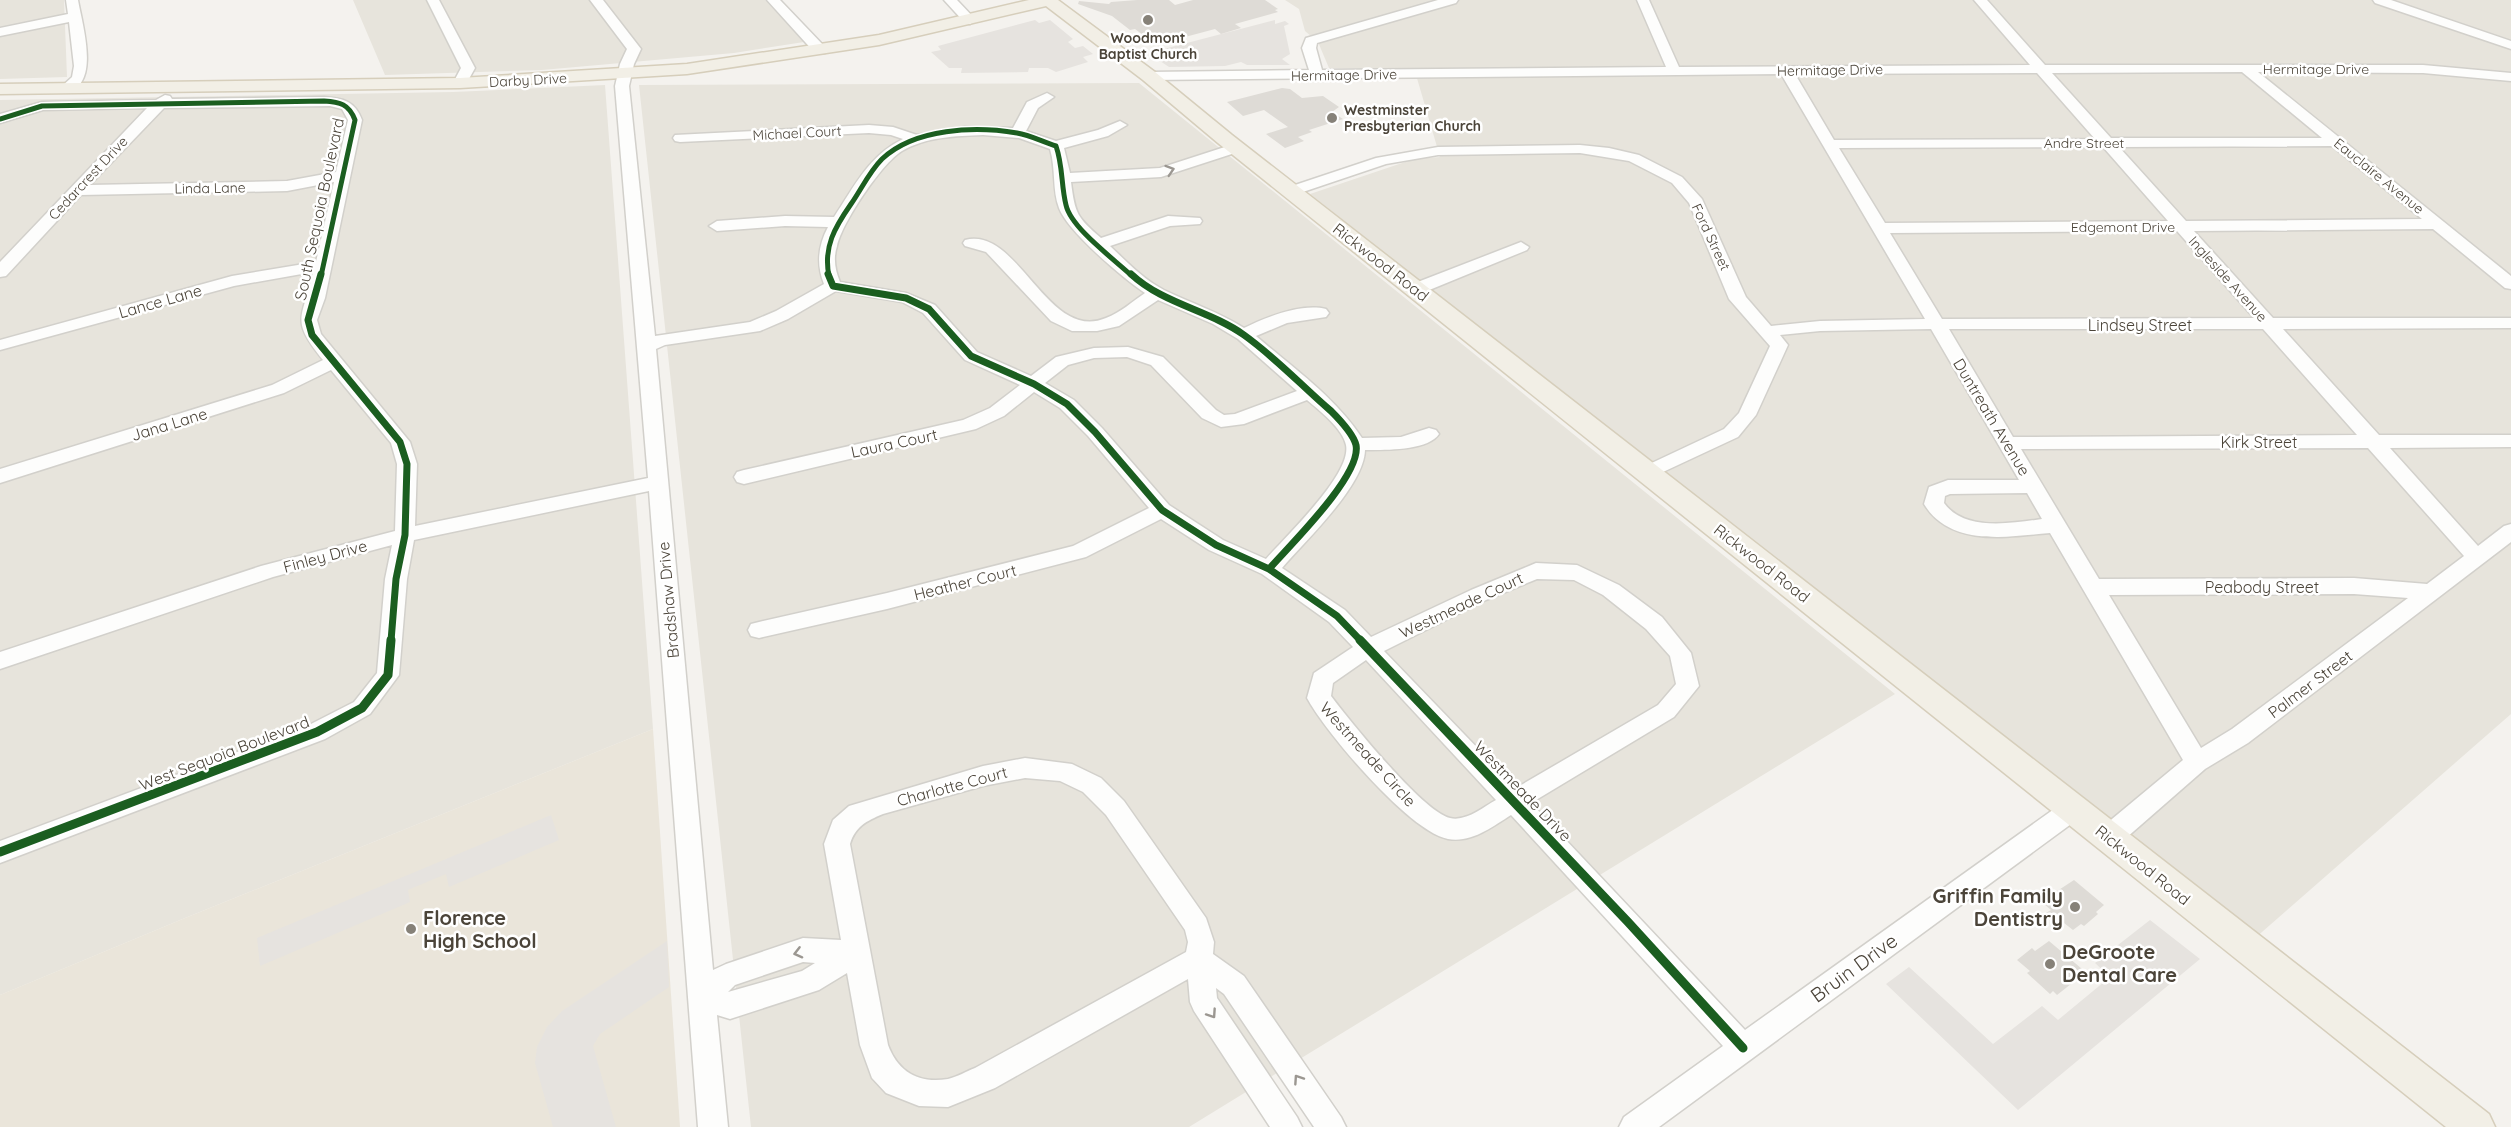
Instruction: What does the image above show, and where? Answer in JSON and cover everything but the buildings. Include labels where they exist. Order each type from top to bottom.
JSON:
[{"type":"main road","name":"Darby Drive","points":[[0,89],[460,83],[687,69],[820,50],[970,20],[1049,0]]},
{"type":"main road","name":"Rickwood Road","points":[[1049,0],[1149,76],[1230,143],[2476,1127]]},
{"type":"street","points":[[67,88],[78,78],[81,66],[74,0]]},
{"type":"street","points":[[433,0],[468,68],[460,83]]},
{"type":"street","name":"Bradshaw Drive","points":[[596,0],[634,49],[622,86],[647,347],[713,1127]]},
{"type":"street","points":[[773,0],[820,50]]},
{"type":"street","points":[[950,0],[970,20]]},
{"type":"street","points":[[1317,76],[1309,48],[1311,41],[1452,0]]},
{"type":"street","points":[[1642,0],[1674,71]]},
{"type":"street","name":"Ingleside Avenue","points":[[1980,0],[2477,558]]},
{"type":"street","points":[[2379,0],[2511,45]]},
{"type":"street","points":[[0,32],[74,17]]},
{"type":"street","name":"Eauclaire Avenue","points":[[2246,69],[2511,284]]},
{"type":"street","name":"Hermitage Drive","points":[[1149,76],[1674,71],[2423,69],[2511,77]]},
{"type":"street","name":"Duntreath Avenue","points":[[1786,71],[2197,762]]},
{"type":"street","name":"Cedarcrest Drive","points":[[0,272],[179,86]]},
{"type":"street","points":[[1018,134],[1032,105],[1047,97]]},
{"type":"street","name":"South Sequoia Boulevard","points":[[162,102],[324,101],[346,104],[352,109],[355,120],[316,298],[308,320],[312,335],[405,452],[407,464],[405,535],[396,579],[392,616]]},
{"type":"street","points":[[0,118],[42,106],[162,102]]},
{"type":"street","points":[[647,347],[661,348],[694,342],[727,331],[754,327],[782,315],[833,286],[825,271],[825,261],[837,222],[881,159],[913,138],[949,133],[1018,134],[1056,146],[1103,133],[1120,125]]},
{"type":"street","name":"Michael Court","points":[[680,138],[869,129],[893,131],[913,138]]},
{"type":"street","name":"Andre Street","points":[[1830,144],[2338,142]]},
{"type":"street","points":[[1063,178],[1161,172],[1230,143]]},
{"type":"street","points":[[1056,146],[1062,163],[1066,207],[1074,222],[1138,281],[1157,293],[1219,320],[1244,335],[1312,392],[1341,421],[1356,444],[1355,462],[1344,483],[1269,569]]},
{"type":"street","name":"Ford Street","points":[[1291,191],[1382,160],[1415,152],[1580,149],[1609,152],[1634,158],[1677,180],[1696,202],[1738,299],[1769,331]]},
{"type":"street","name":"Linda Lane","points":[[77,190],[287,186],[341,176]]},
{"type":"street","points":[[717,226],[785,221],[837,222]]},
{"type":"street","points":[[1100,244],[1168,221],[1194,221]]},
{"type":"street","name":"Edgemont Drive","points":[[1880,228],[2437,224]]},
{"type":"street","points":[[971,243],[992,249],[1057,317],[1078,327],[1113,322],[1157,293]]},
{"type":"street","points":[[1416,289],[1521,248]]},
{"type":"street","name":"Lance Lane","points":[[0,345],[240,278],[322,266]]},
{"type":"street","name":"Westmeade Drive","points":[[833,286],[906,298],[929,309],[971,356],[1034,384],[1067,404],[1095,432],[1162,510],[1216,545],[1269,569],[1337,616],[1515,801],[1743,1048]]},
{"type":"street","points":[[1244,335],[1259,326],[1290,315],[1320,313]]},
{"type":"street","name":"Lindsey Street","points":[[1769,331],[1820,326],[1937,324],[2511,323]]},
{"type":"street","points":[[1648,473],[1731,433],[1747,415],[1779,345],[1769,331]]},
{"type":"street","name":"Laura Court","points":[[744,477],[969,426],[997,412],[1062,361],[1094,353],[1128,352],[1157,361],[1209,414],[1221,421],[1237,420],[1312,392]]},
{"type":"street","name":"Jana Lane","points":[[0,476],[278,389],[334,361]]},
{"type":"street","points":[[1356,444],[1403,443],[1430,434]]},
{"type":"street","name":"Kirk Street","points":[[2008,444],[2511,441]]},
{"type":"street","name":"Finley Drive","points":[[0,661],[268,571],[405,535],[658,483]]},
{"type":"street","points":[[2033,486],[1948,487],[1936,492],[1934,504],[1945,518],[1968,527],[2009,528],[2056,525]]},
{"type":"street","name":"Heather Court","points":[[759,630],[887,602],[1057,558],[1110,538],[1162,510]]},
{"type":"street","name":"Palmer Street","points":[[2109,837],[2197,762],[2240,736],[2511,531]]},
{"type":"street","name":"Westmeade Court","points":[[1368,649],[1508,581],[1536,571],[1577,573],[1611,590],[1653,623],[1680,652],[1688,686],[1666,711],[1515,801]]},
{"type":"street","name":"Peabody Street","points":[[2093,587],[2354,586],[2431,592]]},
{"type":"street","name":"West Sequoia Boulevard","points":[[0,852],[317,732],[362,708],[388,675],[392,616]]},
{"type":"street","name":"Westmeade Circle","points":[[1368,649],[1339,665],[1322,679],[1319,698],[1410,804],[1445,828],[1469,828],[1515,801]]},
{"type":"street","name":"Charlotte Court","points":[[1199,958],[985,1078],[948,1093],[919,1092],[896,1083],[882,1068],[874,1045],[837,844],[842,827],[858,813],[880,805],[983,776],[1025,768],[1063,771],[1092,785],[1115,808],[1197,926],[1201,942],[1199,958],[1204,1002],[1287,1127]]},
{"type":"street","name":"Bruin Drive","points":[[1634,1127],[2073,809]]},
{"type":"street","points":[[703,998],[730,1006],[809,981],[856,953]]},
{"type":"street","points":[[1199,958],[1234,985],[1331,1127]]},
{"type":"shaded area","points":[[0,0],[64,0],[67,77],[0,79]]},
{"type":"shaded area","points":[[353,0],[765,0],[804,42],[734,53],[542,70],[385,75]]},
{"type":"shaded area","points":[[1285,0],[2511,0],[2511,714],[2254,939],[1310,194],[1414,159],[1440,157],[1414,68],[1329,68],[1318,42],[1305,31],[1299,9]]},
{"type":"shaded area","points":[[1035,20],[1039,23],[1050,20],[1073,39],[1068,42],[1075,48],[1083,46],[1093,54],[1083,57],[1088,62],[1056,72],[1048,68],[1029,68],[1028,72],[961,73],[962,68],[949,68],[931,52],[941,50],[938,46]]},
{"type":"shaded area","points":[[1275,20],[1275,24],[1285,21],[1289,24],[1284,26],[1290,54],[1282,59],[1290,65],[1247,65],[1241,62],[1225,66],[1169,67],[1157,59],[1162,55],[1164,49]]},
{"type":"shaded area","points":[[1139,83],[1895,694],[1189,1127],[751,1127],[639,85]]},
{"type":"shaded area","points":[[605,85],[653,729],[0,995],[0,100],[453,92]]},
{"type":"shaded area","name":"Florence High School","points":[[653,729],[680,1127],[0,1127],[0,995]]},
{"type":"shaded area","points":[[551,815],[559,840],[449,887],[446,874],[408,890],[410,902],[260,966],[257,938]]},
{"type":"shaded area","points":[[2150,920],[2200,959],[2018,1110],[1886,984],[1909,967],[1993,1044],[2042,1006],[2058,1020],[2110,977],[2095,963]]},
{"type":"shaded area","points":[[667,941],[669,987],[600,1034],[593,1046],[616,1127],[553,1127],[535,1063],[537,1047],[547,1027],[562,1011]]},
{"type":"cycle path","points":[[0,119],[42,106],[324,101],[347,106],[355,120],[316,298],[308,320],[312,335],[400,442],[407,464],[405,535],[396,579],[388,675],[362,708],[317,732],[0,852]]},
{"type":"cycle path","points":[[1269,569],[1344,483],[1355,462],[1356,444],[1341,421],[1244,335],[1219,320],[1157,293],[1138,281],[1074,222],[1066,207],[1062,163],[1056,146],[1016,133],[965,131],[912,141],[884,157],[870,174],[832,234],[827,264],[833,286],[906,298],[929,309],[971,356],[1034,384],[1067,404],[1095,432],[1162,510],[1216,545],[1269,569],[1337,616],[1628,922],[1743,1048]]},
{"type":"place","name":"Woodmont Baptist Church","points":[[1148,20]]},
{"type":"place","name":"Westminster Presbyterian Church","points":[[1332,118]]},
{"type":"place","name":"Griffin Family Dentistry","points":[[2075,907]]},
{"type":"place","name":"Florence High School","points":[[411,929]]},
{"type":"place","name":"DeGroote Dental Care","points":[[2050,964]]}]
